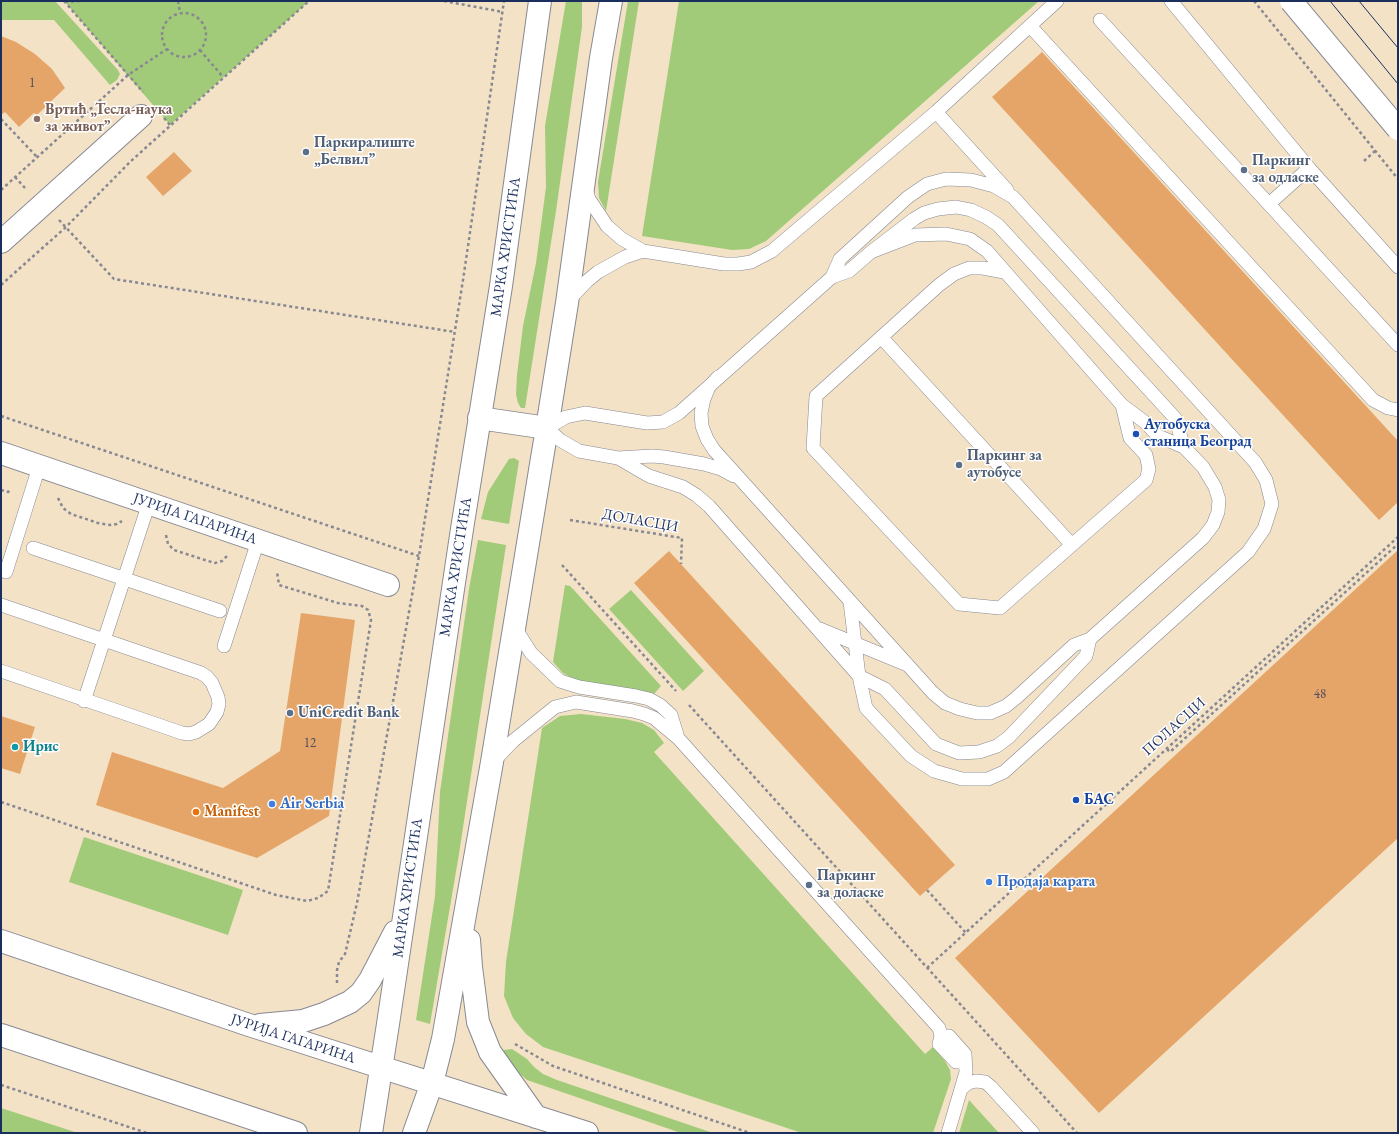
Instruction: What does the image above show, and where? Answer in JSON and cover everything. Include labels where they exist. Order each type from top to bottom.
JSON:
[{"type":"street","name":"МАРКА ХРИСТИЋА","points":[[371,1133],[479,418],[501,286],[540,1]]},
{"type":"street","points":[[1291,1],[1398,129]]},
{"type":"street","points":[[414,1133],[432,1083],[443,1039],[492,762],[567,303],[609,5]]},
{"type":"street","points":[[1,242],[150,109]]},
{"type":"street","points":[[479,418],[547,428]]},
{"type":"street","name":"ЈУРИЈА ГАГАРИНА","points":[[1,453],[388,585]]},
{"type":"street","points":[[466,910],[474,997],[478,1022],[490,1052],[536,1117]]},
{"type":"street","points":[[249,1025],[303,1021],[324,1014],[350,1002],[361,993],[370,980],[404,913]]},
{"type":"street","name":"ЈУРИЈА ГАГАРИНА","points":[[1,941],[249,1025],[586,1133]]},
{"type":"street","points":[[1,1035],[296,1133]]},
{"type":"lane","points":[[584,181],[589,199],[607,226],[622,239],[643,251],[724,264],[751,262],[772,251],[936,112],[1057,1]]},
{"type":"lane","points":[[1171,1],[1309,168],[1398,267]]},
{"type":"lane","points":[[1100,20],[1398,345]]},
{"type":"lane","points":[[1030,26],[1373,400],[1388,408],[1398,410]]},
{"type":"lane","points":[[850,602],[859,676],[866,708],[911,756],[934,771],[962,778],[988,779],[1004,772],[1248,552],[1264,529],[1272,504],[1266,480],[1254,462],[936,112]]},
{"type":"lane","points":[[1269,204],[1309,168]]},
{"type":"lane","points":[[832,277],[840,259],[908,197],[928,184],[946,178],[971,180],[994,186],[1013,197]]},
{"type":"lane","points":[[748,488],[734,476],[721,469],[704,464],[652,456],[618,458],[579,451],[560,440],[547,428],[566,417],[585,413],[647,423],[663,422],[679,413],[832,277],[849,271],[871,252],[924,213],[938,209],[956,207],[971,210],[986,217],[998,226],[1175,418],[1184,447]]},
{"type":"lane","points":[[718,377],[710,387],[704,399],[701,413],[702,426],[707,439],[714,450],[850,602],[933,693],[945,704],[977,713],[990,713],[1006,706],[1074,645],[1090,639],[1202,538],[1212,525],[1218,512],[1219,500],[1215,487],[1203,467],[1184,447],[1158,436],[1146,423],[1122,405],[987,251],[970,239],[946,234],[915,235],[871,252]]},
{"type":"lane","points":[[567,303],[587,281],[598,272],[625,257],[643,251]]},
{"type":"lane","points":[[1004,272],[983,268],[969,268],[954,274],[939,285],[816,396],[813,448],[959,604],[1000,608],[1146,480],[1149,469],[1146,455],[1130,438],[1122,405]]},
{"type":"lane","points":[[881,337],[1072,545]]},
{"type":"lane","points":[[618,458],[648,476],[683,487],[696,495],[709,506],[859,676],[885,689],[936,744],[959,753],[980,752],[996,746],[1009,737],[1086,656],[1090,639]]},
{"type":"lane","points":[[6,572],[39,467]]},
{"type":"lane","points":[[84,701],[149,503]]},
{"type":"lane","points":[[224,646],[258,541]]},
{"type":"lane","points":[[32,548],[220,611]]},
{"type":"lane","points":[[1,605],[201,674],[207,677],[212,683],[218,697],[217,712],[209,724],[196,732],[189,734],[182,733],[1,672]]},
{"type":"lane","points":[[514,626],[531,653],[560,681],[649,699],[660,705],[671,715],[678,738]]},
{"type":"lane","points":[[816,628],[908,665]]},
{"type":"lane","points":[[492,762],[537,720],[555,707],[576,702],[644,714],[654,718],[678,738],[939,1028],[941,1036],[939,1044],[956,1062],[964,1062],[966,1072],[948,1133]]},
{"type":"lane","points":[[958,1097],[961,1089],[968,1083],[976,1081],[984,1082],[991,1087],[1033,1133]]},
{"type":"path","points":[[64,2],[80,1]]},
{"type":"path","points":[[178,1],[180,13]]},
{"type":"path","points":[[1,285],[29,261],[39,249],[66,227],[131,161],[308,1]]},
{"type":"path","points":[[444,1],[462,3],[503,12]]},
{"type":"path","points":[[350,1002],[337,983],[337,970],[345,954],[357,903],[419,556],[455,332],[504,1]]},
{"type":"path","points":[[1254,1],[1398,179]]},
{"type":"path","points":[[64,2],[128,75],[150,109],[170,125]]},
{"type":"path","points":[[180,13],[194,15],[203,24],[206,31],[206,38],[200,50],[188,56],[173,54],[164,42],[164,27],[167,20],[180,13]]},
{"type":"path","points":[[1,190],[128,75],[168,49]]},
{"type":"path","points":[[200,50],[223,78]]},
{"type":"path","points":[[1,119],[37,157]]},
{"type":"path","points":[[1364,161],[1375,151]]},
{"type":"path","points":[[66,227],[114,279],[455,332]]},
{"type":"path","points":[[1,416],[419,556]]},
{"type":"path","name":"ДОЛАСЦИ","points":[[570,520],[682,538],[681,564]]},
{"type":"path","name":"ПОЛАСЦИ","points":[[927,968],[1398,538]]},
{"type":"path","points":[[1167,749],[1170,752],[1398,544]]},
{"type":"path","points":[[562,566],[680,696]]},
{"type":"path","points":[[686,702],[1077,1133]]},
{"type":"path","points":[[927,890],[966,933]]},
{"type":"path","points":[[490,1052],[510,1041],[553,1066],[750,1133]]},
{"type":"path","points":[[1,1085],[147,1133]]},
{"type":"green space","points":[[1,1],[55,1],[118,70],[120,74],[117,80],[110,85],[54,20],[1,20]]},
{"type":"green space","points":[[309,1],[170,125],[65,2]]},
{"type":"green space","points":[[566,1],[582,1],[582,27],[556,211],[525,408],[521,408],[516,394],[517,375],[523,326],[536,263],[546,187],[545,126]]},
{"type":"green space","points":[[628,1],[639,1],[606,211],[599,198],[598,182]]},
{"type":"green space","points":[[679,1],[1039,1],[766,241],[749,249],[732,250],[642,236]]},
{"type":"green space","points":[[514,458],[519,461],[509,524],[481,519],[488,492],[509,459]]},
{"type":"green space","points":[[478,540],[506,545],[459,854],[430,1024],[416,1020],[435,896],[440,792],[469,589]]},
{"type":"green space","points":[[565,585],[570,586],[573,589],[661,686],[654,694],[575,680],[563,673],[553,662]]},
{"type":"green space","points":[[631,590],[704,671],[683,691],[609,609]]},
{"type":"green space","points":[[581,714],[625,719],[642,723],[654,730],[664,743],[654,752],[925,1054],[933,1047],[945,1061],[950,1070],[951,1079],[933,1133],[802,1133],[543,1047],[526,1034],[513,1018],[504,996],[506,962],[542,728],[560,716]]},
{"type":"green space","points":[[84,837],[243,890],[228,935],[69,882]]},
{"type":"green space","points":[[512,1049],[527,1059],[543,1074],[557,1080],[713,1133],[681,1133],[527,1080],[505,1061],[501,1054],[504,1050]]},
{"type":"green space","points":[[969,1100],[999,1133],[959,1133]]},
{"type":"green space","points":[[1,1108],[78,1133],[1,1133]]},
{"type":"building","points":[[1,36],[16,42],[35,54],[52,69],[65,88],[37,115],[34,113],[19,127],[5,112],[1,115]]},
{"type":"building","points":[[1042,52],[1398,441],[1398,502],[1379,520],[992,97]]},
{"type":"building","points":[[174,152],[192,171],[163,196],[146,177]]},
{"type":"building","points":[[1398,550],[1398,838],[1099,1113],[955,958]]},
{"type":"building","points":[[669,551],[955,865],[920,896],[634,583]]},
{"type":"building","points":[[301,613],[355,620],[329,816],[257,858],[96,805],[112,752],[223,788],[280,751]]},
{"type":"building","name":"Ирис","points":[[1,716],[35,727],[20,774],[1,768]]},
{"type":"tram line","points":[[1330,1],[1398,84]]},
{"type":"tram line","points":[[1359,1],[1398,48]]},
{"type":"place","name":"Вртић „Тесла-наука за живот”","points":[[37,119]]},
{"type":"place","name":"Паркиралиште „Белвил”","points":[[306,152]]},
{"type":"place","name":"Паркинг за одласке","points":[[1244,170]]},
{"type":"place","name":"Аутобуска станица Београд","points":[[1136,434]]},
{"type":"place","name":"Паркинг за аутобусе","points":[[959,465]]},
{"type":"place","name":"UniCredit Bank","points":[[290,713]]},
{"type":"place","name":"Ирис","points":[[15,747]]},
{"type":"place","name":"БАС","points":[[1076,800]]},
{"type":"place","name":"Air Serbia","points":[[272,804]]},
{"type":"place","name":"Manifest","points":[[196,812]]},
{"type":"place","name":"Продаја карата","points":[[989,882]]},
{"type":"place","name":"Паркинг за доласке","points":[[809,885]]}]
